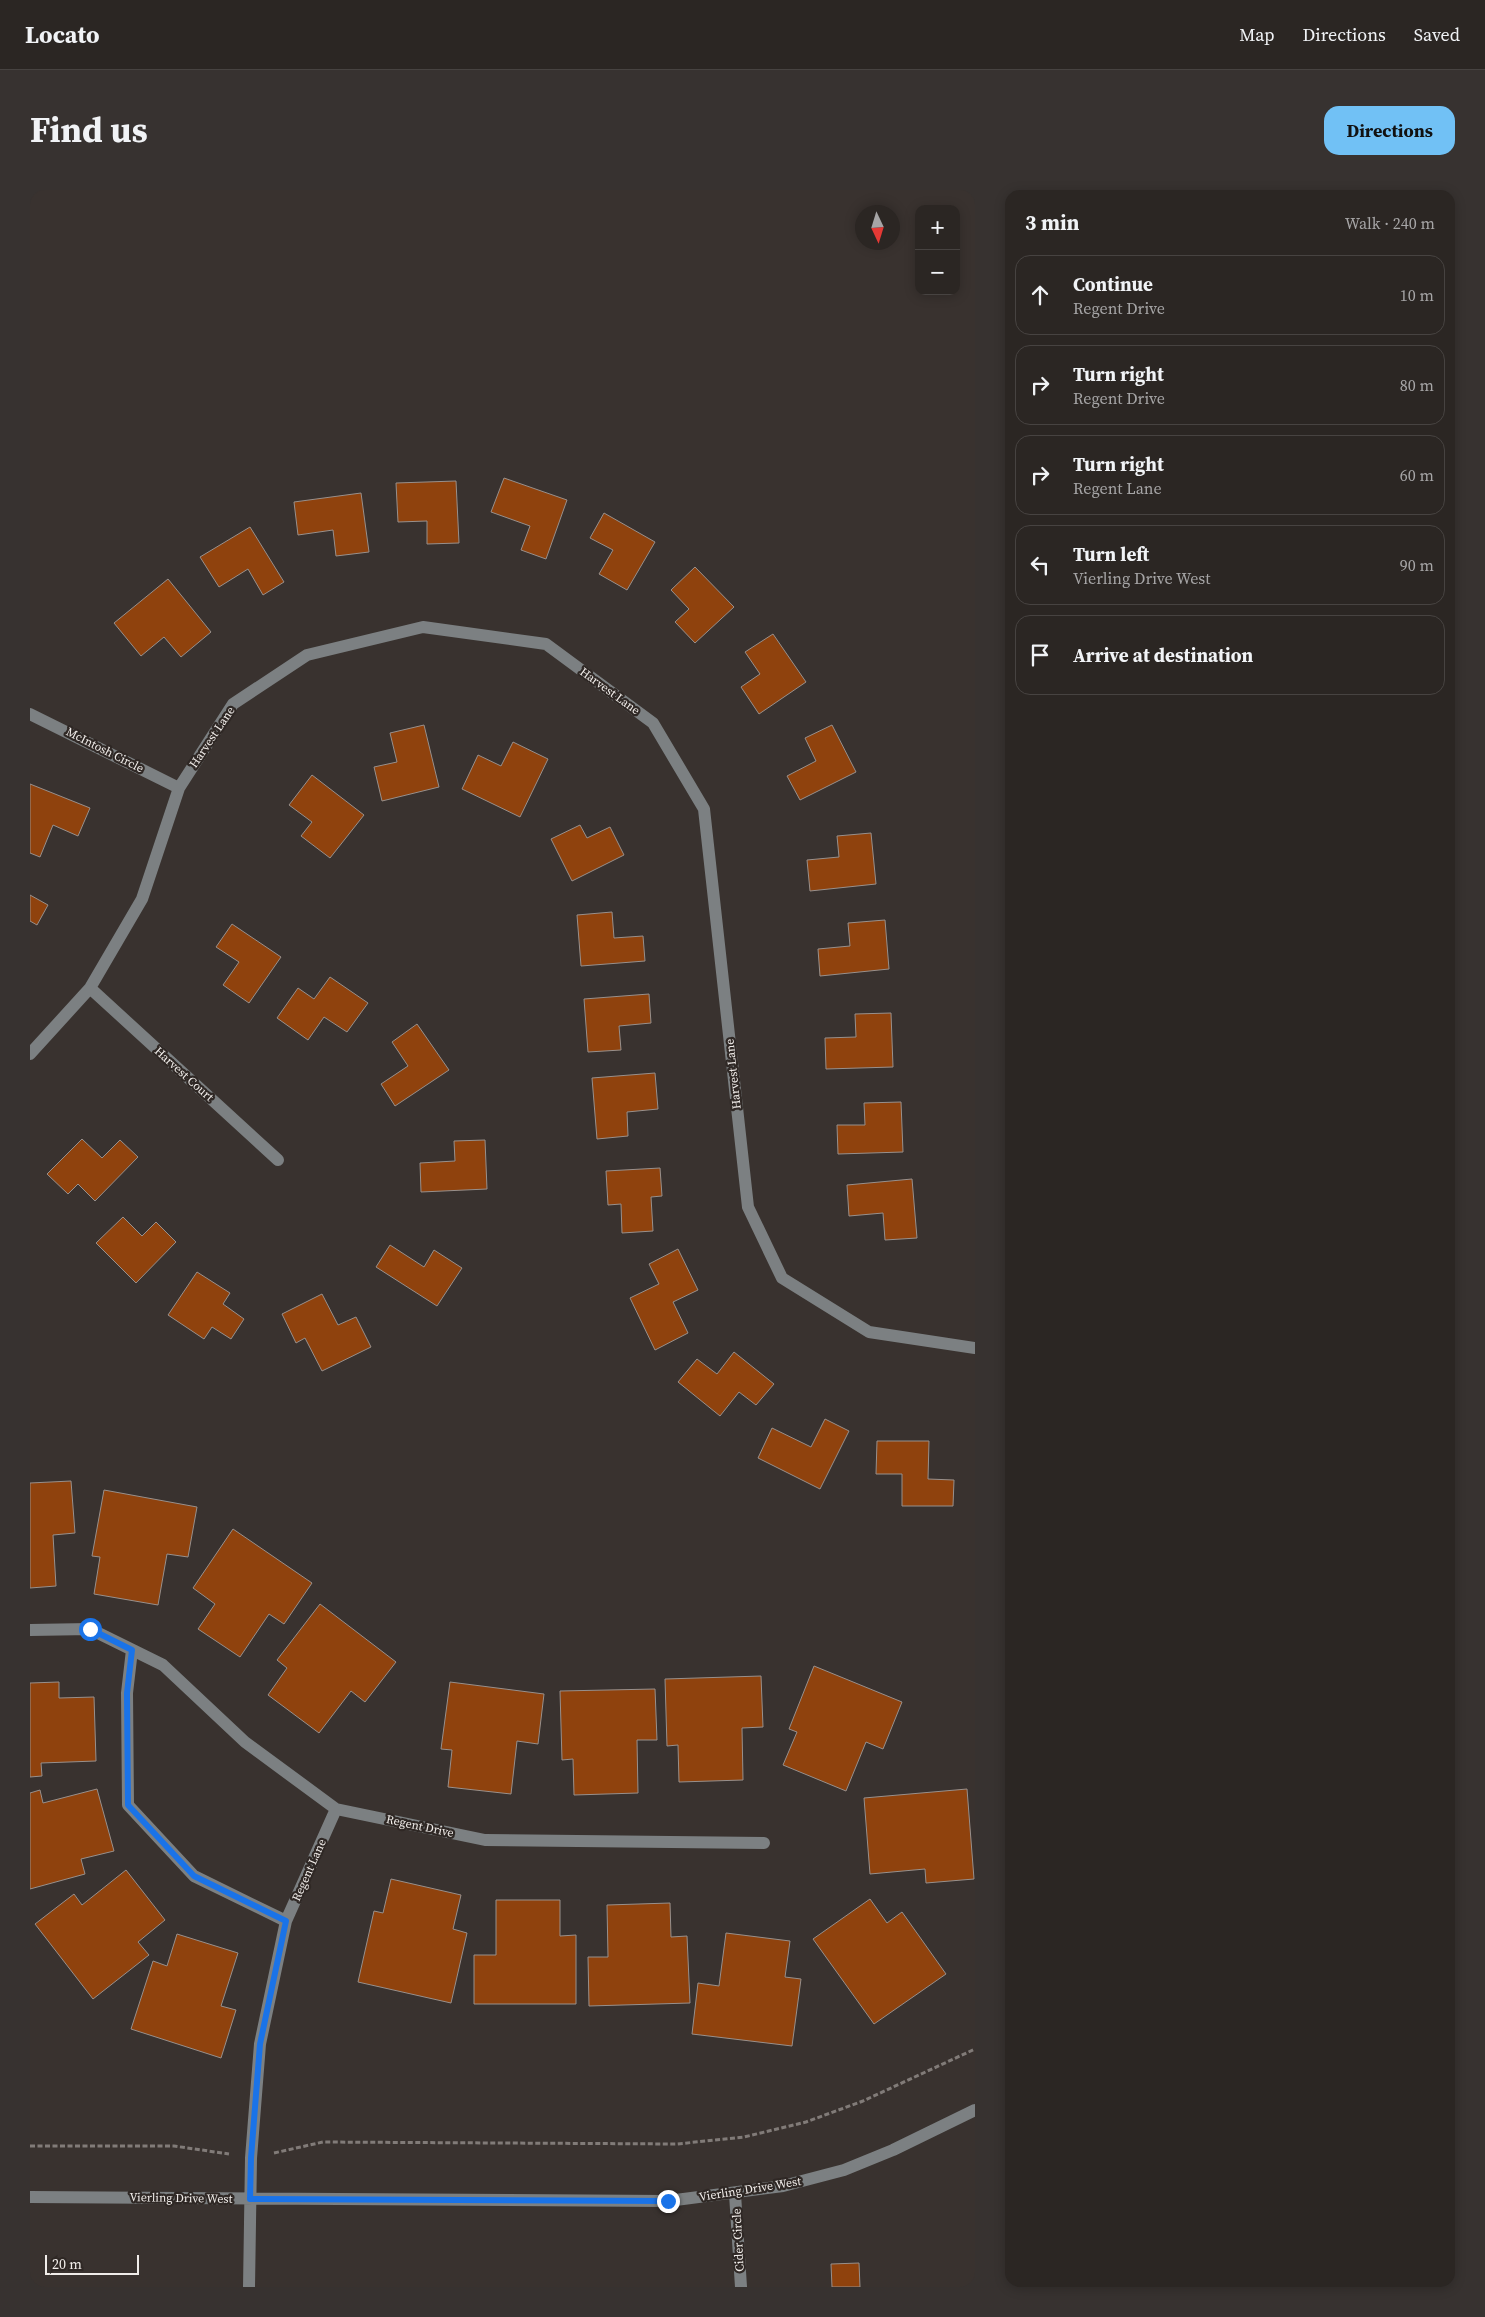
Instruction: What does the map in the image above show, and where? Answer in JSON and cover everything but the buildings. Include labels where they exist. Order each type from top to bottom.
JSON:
[{"type":"street","name":"Harvest Lane","points":[[30,1054],[90,988],[142,899],[178,788],[233,704],[307,655],[423,627],[546,644],[653,723],[704,808],[748,1207],[782,1278],[869,1332],[975,1348]]},
{"type":"street","name":"McIntosh Circle","points":[[30,714],[178,788]]},
{"type":"street","name":"Harvest Court","points":[[90,988],[278,1160]]},
{"type":"street","name":"Regent Drive","points":[[30,1630],[90,1629],[163,1665],[245,1742],[336,1809],[485,1840],[764,1843]]},
{"type":"street","points":[[132,1650],[127,1693],[128,1805],[194,1876],[286,1921]]},
{"type":"street","name":"Regent Lane","points":[[249,2287],[251,2158],[260,2044],[286,1921],[336,1809]]},
{"type":"street","name":"Vierling Drive West","points":[[30,2197],[649,2201],[735,2194],[783,2186],[844,2170],[893,2150],[975,2110]]},
{"type":"street","name":"Cider Circle","points":[[735,2194],[741,2287]]},
{"type":"path","points":[[30,2146],[174,2146],[251,2158],[323,2142],[677,2144],[744,2137],[806,2122],[863,2101],[975,2049]]},
{"type":"route","points":[[90,1629],[132,1650],[127,1693],[128,1805],[194,1876],[286,1921],[260,2044],[251,2158],[250,2199],[668,2201]]}]
